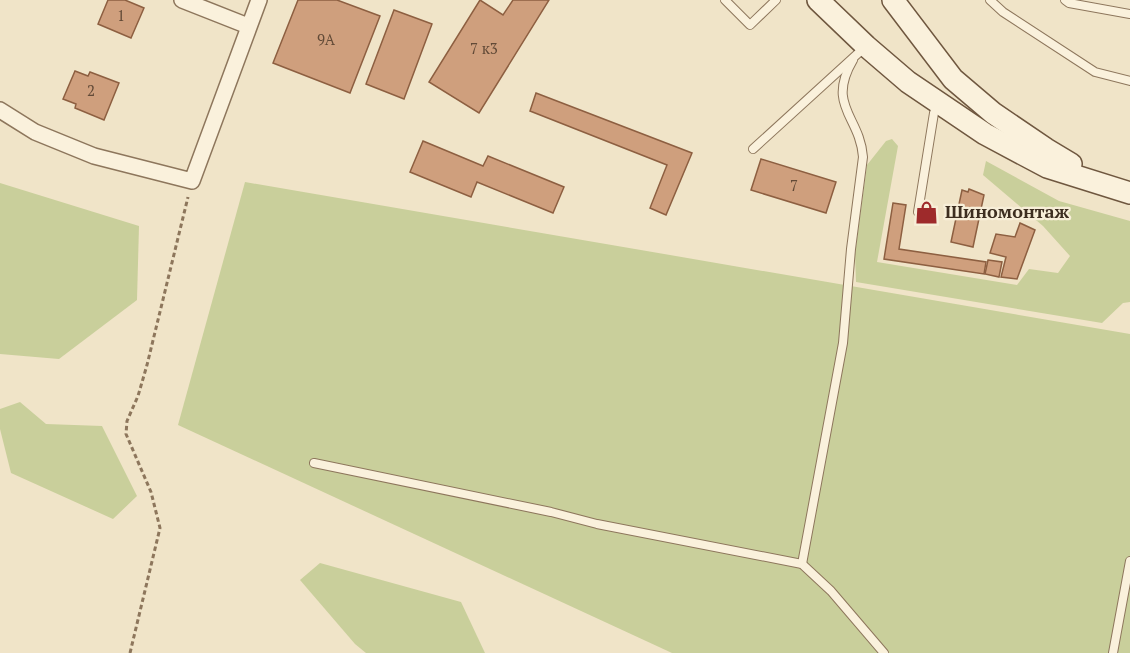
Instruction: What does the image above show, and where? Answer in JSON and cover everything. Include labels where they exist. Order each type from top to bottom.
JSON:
[{"type":"main road","points":[[818,0],[859,53],[908,82],[985,134],[1047,167],[1123,191]]},
{"type":"main road","points":[[893,0],[953,79],[993,113],[1046,149],[1123,191]]},
{"type":"main road","points":[[938,103],[953,79]]},
{"type":"street","points":[[182,0],[248,26]]},
{"type":"street","points":[[0,110],[35,132],[94,156],[192,181],[259,0]]},
{"type":"lane","points":[[725,0],[750,25],[776,0]]},
{"type":"lane","points":[[990,0],[1003,12],[1095,72],[1130,81]]},
{"type":"lane","points":[[1065,0],[1069,3],[1130,14]]},
{"type":"lane","points":[[753,149],[859,53]]},
{"type":"lane","points":[[802,564],[843,343],[851,249],[863,157],[862,142],[846,112],[842,88],[846,72],[859,53]]},
{"type":"lane","points":[[918,212],[934,113],[938,103]]},
{"type":"lane","points":[[314,463],[551,512],[597,524],[802,564],[831,591],[884,653]]},
{"type":"lane","points":[[1113,653],[1127,597],[1130,561]]},
{"type":"path","points":[[130,653],[159,528],[151,492],[126,434],[127,421],[138,396],[147,365],[192,181]]},
{"type":"green space","points":[[892,139],[898,146],[877,262],[1017,285],[1029,269],[1058,273],[1070,256],[1043,226],[983,175],[986,161],[1059,201],[1130,221],[1130,302],[1123,303],[1102,323],[856,282],[855,254],[867,165],[886,141]]},
{"type":"green space","points":[[245,182],[1130,334],[1130,653],[672,653],[178,425]]},
{"type":"green space","points":[[0,183],[139,226],[137,300],[59,359],[0,354]]},
{"type":"green space","points":[[20,402],[46,424],[102,426],[137,496],[113,519],[11,473],[0,429],[0,409]]},
{"type":"green space","points":[[320,563],[461,602],[485,653],[366,653],[355,644],[300,580]]},
{"type":"building","points":[[108,0],[125,0],[144,8],[131,38],[98,24]]},
{"type":"building","points":[[298,0],[337,0],[380,16],[350,93],[273,63]]},
{"type":"building","points":[[480,0],[503,15],[513,0],[549,0],[479,113],[429,82]]},
{"type":"building","points":[[394,10],[432,24],[404,99],[366,84]]},
{"type":"building","points":[[75,71],[88,76],[90,72],[119,83],[104,120],[75,108],[76,104],[63,99]]},
{"type":"building","points":[[536,93],[692,153],[666,215],[650,208],[667,165],[530,111]]},
{"type":"building","points":[[423,141],[483,166],[488,156],[564,187],[553,213],[477,182],[471,197],[410,172]]},
{"type":"building","points":[[761,159],[836,182],[826,213],[751,190]]},
{"type":"building","points":[[969,189],[984,195],[973,247],[951,242],[962,190],[968,192]]},
{"type":"building","points":[[893,203],[906,205],[899,249],[986,262],[984,274],[884,259]]},
{"type":"building","points":[[1020,223],[1035,230],[1017,279],[1001,277],[1006,257],[990,253],[996,234],[1015,237]]},
{"type":"building","points":[[988,260],[1002,262],[999,277],[985,274]]},
{"type":"place","name":"Шиномонтаж","points":[[927,212]]}]
